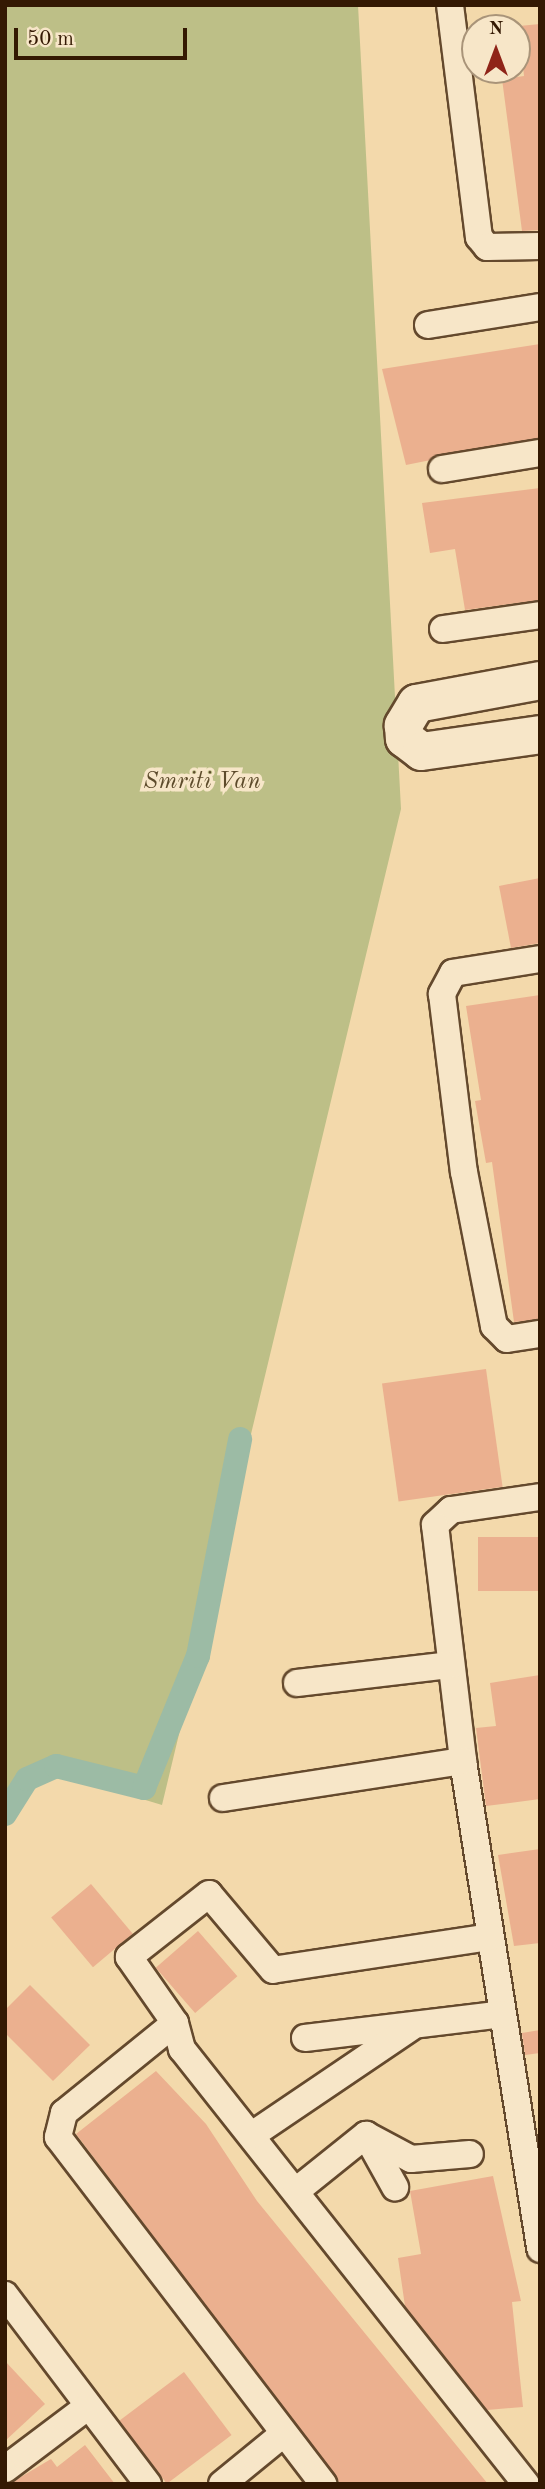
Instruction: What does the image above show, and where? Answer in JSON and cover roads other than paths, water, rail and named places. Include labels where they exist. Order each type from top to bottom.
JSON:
[{"type":"street","points":[[450,5],[479,237],[487,247],[540,246]]},
{"type":"street","points":[[428,325],[540,307]]},
{"type":"street","points":[[442,469],[540,453]]},
{"type":"street","points":[[443,629],[540,615]]},
{"type":"street","points":[[540,680],[416,703],[403,725],[404,738],[421,751],[540,734]]},
{"type":"street","points":[[540,959],[460,971],[445,981],[442,994],[464,1172],[494,1326],[507,1339],[540,1334]]},
{"type":"street","points":[[540,1497],[451,1510],[435,1525],[463,1761],[540,2249]]},
{"type":"street","points":[[297,1683],[451,1665]]},
{"type":"street","points":[[223,1798],[463,1761]]},
{"type":"street","points":[[491,1937],[274,1970],[209,1894],[129,1957],[176,2023],[181,2049],[252,2135],[526,2484]]},
{"type":"street","points":[[305,2038],[503,2014]]},
{"type":"street","points":[[176,2023],[64,2113],[58,2137],[323,2484]]},
{"type":"street","points":[[252,2135],[415,2025]]},
{"type":"street","points":[[296,2191],[366,2135]]},
{"type":"street","points":[[366,2135],[411,2159],[470,2154]]},
{"type":"street","points":[[366,2135],[396,2187]]},
{"type":"street","points":[[5,2295],[86,2408],[148,2484]]},
{"type":"street","points":[[5,2469],[86,2408]]},
{"type":"street","points":[[222,2484],[283,2434]]},
{"type":"waterway","points":[[5,1814],[27,1779],[56,1766],[144,1788],[198,1656],[240,1439]]},
{"type":"park label","name":"Smriti Van","points":[[202,783]]}]
